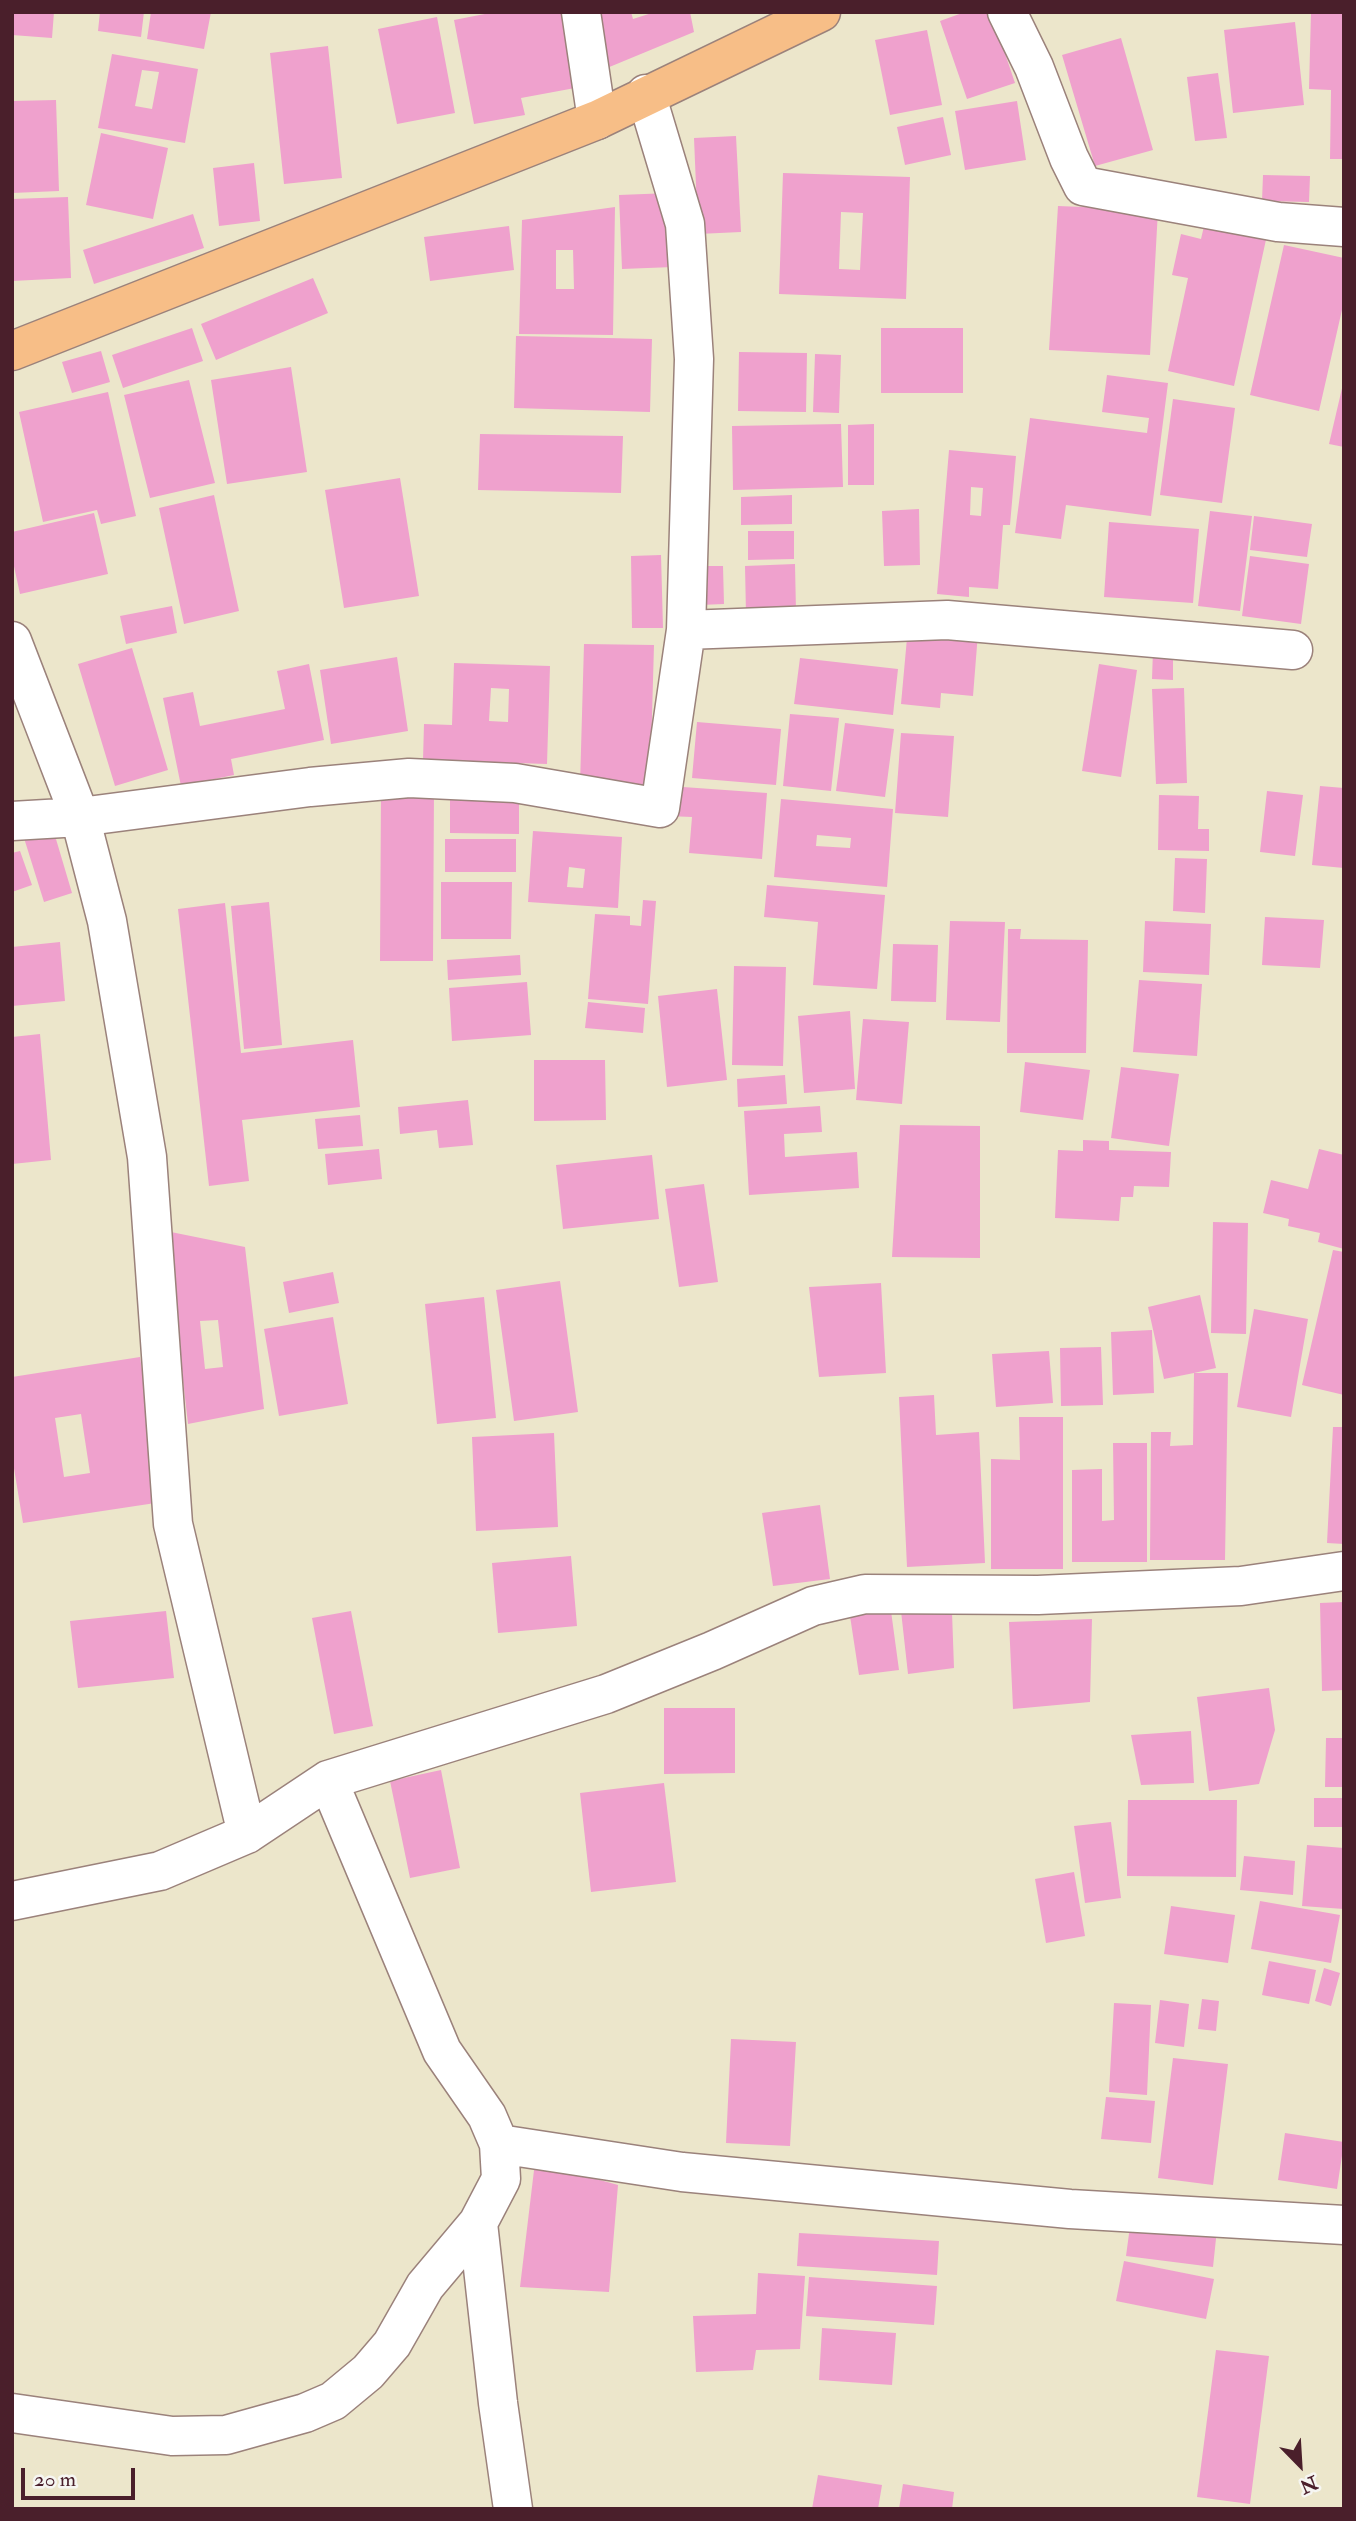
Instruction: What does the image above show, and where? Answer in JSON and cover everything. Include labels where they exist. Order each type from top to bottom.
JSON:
[{"type":"main road","points":[[12,351],[597,120],[646,94],[821,12]]},
{"type":"street","points":[[581,12],[597,120]]},
{"type":"street","points":[[1007,12],[1034,67],[1069,158],[1083,186],[1278,222],[1344,227]]},
{"type":"street","points":[[12,821],[80,817],[310,787],[409,778],[515,783],[660,808],[686,630],[694,359],[685,224],[646,94]]},
{"type":"street","points":[[686,630],[947,620],[1293,650]]},
{"type":"street","points":[[12,640],[80,817],[107,921],[147,1157],[173,1524],[247,1834]]},
{"type":"street","points":[[12,1900],[160,1871],[247,1834],[328,1780],[606,1694],[813,1606],[865,1594],[1052,1595],[1241,1586],[1344,1572]]},
{"type":"street","points":[[12,2413],[172,2436],[226,2435],[305,2413],[333,2401],[368,2372],[392,2344],[425,2286],[478,2223],[501,2179],[499,2144],[486,2116],[442,2051],[328,1780]]},
{"type":"street","points":[[499,2144],[682,2172],[1070,2209],[1344,2225]]},
{"type":"street","points":[[478,2223],[513,2509]]},
{"type":"building","points":[[12,12],[54,12],[52,38],[12,35]]},
{"type":"building","points":[[100,12],[144,12],[141,37],[98,31]]},
{"type":"building","points":[[151,12],[211,12],[204,49],[147,39]]},
{"type":"building","points":[[495,12],[561,12],[575,88],[521,98],[525,115],[474,124],[454,20]]},
{"type":"building","points":[[594,12],[631,12],[633,19],[655,12],[690,12],[694,32],[607,68]]},
{"type":"building","points":[[965,12],[991,12],[1015,83],[967,99],[940,21]]},
{"type":"building","points":[[1311,12],[1344,12],[1344,159],[1330,159],[1331,90],[1309,89]]},
{"type":"building","points":[[437,17],[455,113],[397,124],[378,29]]},
{"type":"building","points":[[1295,22],[1304,105],[1233,113],[1224,30]]},
{"type":"building","points":[[927,30],[942,105],[890,115],[875,40]]},
{"type":"building","points":[[1121,38],[1153,150],[1095,166],[1062,55]]},
{"type":"building","points":[[328,46],[342,178],[284,184],[270,53]]},
{"type":"building","points":[[112,54],[198,69],[185,143],[98,128]],"holes":[[[142,70],[159,72],[152,109],[135,106]]]},
{"type":"building","points":[[1218,73],[1227,138],[1195,141],[1187,77]]},
{"type":"building","points":[[56,100],[59,191],[12,193],[12,101]]},
{"type":"building","points":[[1017,101],[1026,160],[965,170],[955,111]]},
{"type":"building","points":[[943,117],[951,155],[905,165],[897,127]]},
{"type":"building","points":[[101,133],[168,148],[153,219],[86,205]]},
{"type":"building","points":[[736,136],[741,232],[698,234],[694,138]]},
{"type":"building","points":[[254,163],[260,221],[219,226],[213,168]]},
{"type":"building","points":[[783,173],[910,177],[906,299],[779,294]],"holes":[[[841,212],[863,213],[860,270],[839,269]]]},
{"type":"building","points":[[1263,175],[1310,176],[1309,202],[1262,201]]},
{"type":"building","points":[[670,193],[673,267],[622,269],[619,195]]},
{"type":"building","points":[[68,197],[71,278],[12,281],[12,199]]},
{"type":"building","points":[[1058,206],[1158,210],[1150,355],[1049,350]]},
{"type":"building","points":[[615,207],[613,335],[519,334],[522,220]],"holes":[[[556,250],[573,250],[574,289],[556,289]]]},
{"type":"building","points":[[193,214],[204,248],[94,284],[83,250]]},
{"type":"building","points":[[1205,222],[1267,235],[1234,386],[1168,371],[1188,278],[1172,275],[1181,234],[1201,239]]},
{"type":"building","points":[[509,226],[514,270],[430,281],[424,237]]},
{"type":"building","points":[[1284,245],[1344,258],[1344,301],[1319,411],[1250,395]]},
{"type":"building","points":[[313,278],[328,313],[216,360],[201,324]]},
{"type":"building","points":[[192,328],[203,361],[123,388],[112,355]]},
{"type":"building","points":[[881,328],[963,328],[963,393],[881,393]]},
{"type":"building","points":[[516,336],[652,339],[650,412],[514,408]]},
{"type":"building","points":[[101,351],[110,382],[72,393],[62,362]]},
{"type":"building","points":[[739,352],[807,353],[806,412],[738,411]]},
{"type":"building","points":[[815,354],[841,355],[839,413],[813,412]]},
{"type":"building","points":[[291,367],[307,472],[227,484],[211,380]]},
{"type":"building","points":[[1107,375],[1168,383],[1151,516],[1066,505],[1061,539],[1015,533],[1030,418],[1147,433],[1149,418],[1102,412]]},
{"type":"building","points":[[189,380],[215,483],[150,498],[124,395]]},
{"type":"building","points":[[1344,385],[1344,447],[1329,444]]},
{"type":"building","points":[[108,392],[136,516],[101,524],[97,510],[43,522],[19,412]]},
{"type":"building","points":[[1173,399],[1235,408],[1222,503],[1160,495]]},
{"type":"building","points":[[841,424],[843,487],[733,490],[732,426]]},
{"type":"building","points":[[874,424],[874,485],[848,485],[848,425]]},
{"type":"building","points":[[480,434],[623,436],[621,493],[478,490]]},
{"type":"building","points":[[949,450],[1016,456],[1010,525],[1003,525],[998,589],[969,587],[969,597],[937,594]],"holes":[[[971,487],[983,488],[981,516],[970,515]]]},
{"type":"building","points":[[400,478],[419,596],[344,608],[325,490]]},
{"type":"building","points":[[214,495],[239,611],[184,624],[159,508]]},
{"type":"building","points":[[792,495],[792,524],[741,525],[741,497]]},
{"type":"building","points":[[919,509],[920,565],[884,566],[882,511]]},
{"type":"building","points":[[1210,511],[1252,516],[1240,611],[1198,606]]},
{"type":"building","points":[[94,513],[108,574],[20,594],[12,557],[12,532]]},
{"type":"building","points":[[1254,516],[1312,524],[1307,557],[1250,550]]},
{"type":"building","points":[[1109,522],[1199,529],[1193,603],[1104,597]]},
{"type":"building","points":[[748,531],[794,531],[794,559],[748,560]]},
{"type":"building","points":[[661,555],[663,628],[632,628],[631,556]]},
{"type":"building","points":[[1250,556],[1309,564],[1301,624],[1242,616]]},
{"type":"building","points":[[795,564],[796,612],[746,614],[745,566]]},
{"type":"building","points":[[700,566],[723,566],[724,604],[700,605]]},
{"type":"building","points":[[172,606],[177,633],[126,644],[120,616]]},
{"type":"building","points":[[908,627],[978,633],[973,696],[941,693],[940,708],[901,704]]},
{"type":"building","points":[[584,644],[654,645],[650,787],[580,785]]},
{"type":"building","points":[[132,648],[168,770],[115,786],[78,664]]},
{"type":"building","points":[[1153,650],[1173,651],[1173,680],[1152,679]]},
{"type":"building","points":[[397,657],[408,731],[331,744],[320,670]]},
{"type":"building","points":[[800,658],[898,669],[893,715],[794,704]]},
{"type":"building","points":[[454,663],[550,666],[547,764],[423,760],[424,724],[452,725]],"holes":[[[491,688],[509,689],[508,722],[489,721]]]},
{"type":"building","points":[[309,664],[324,740],[231,759],[234,775],[181,786],[163,698],[193,692],[200,726],[285,709],[277,671]]},
{"type":"building","points":[[1099,664],[1137,670],[1121,777],[1082,771]]},
{"type":"building","points":[[1184,688],[1187,783],[1156,784],[1152,689]]},
{"type":"building","points":[[790,714],[839,718],[831,791],[783,786]]},
{"type":"building","points":[[697,722],[781,729],[776,785],[692,778]]},
{"type":"building","points":[[845,723],[894,729],[885,797],[836,791]]},
{"type":"building","points":[[901,733],[954,736],[948,817],[895,813]]},
{"type":"building","points":[[669,786],[767,793],[762,859],[689,853],[692,817],[667,816]]},
{"type":"building","points":[[1320,786],[1344,788],[1344,868],[1312,865]]},
{"type":"building","points":[[381,790],[434,790],[433,961],[380,961]]},
{"type":"building","points":[[1267,791],[1303,795],[1295,856],[1260,852]]},
{"type":"building","points":[[1159,795],[1199,796],[1198,829],[1209,829],[1209,851],[1158,850]]},
{"type":"building","points":[[450,797],[519,798],[519,834],[450,833]]},
{"type":"building","points":[[781,799],[893,809],[887,887],[774,877]],"holes":[[[817,835],[851,838],[850,848],[816,846]]]},
{"type":"building","points":[[53,829],[72,893],[44,902],[24,838]]},
{"type":"building","points":[[533,831],[622,837],[618,908],[528,902]],"holes":[[[569,867],[585,869],[583,888],[567,887]]]},
{"type":"building","points":[[445,839],[516,839],[516,872],[445,872]]},
{"type":"building","points":[[20,851],[32,885],[12,892],[12,853]]},
{"type":"building","points":[[1175,858],[1207,859],[1205,913],[1173,911]]},
{"type":"building","points":[[441,882],[512,882],[511,939],[441,939]]},
{"type":"building","points":[[767,885],[885,895],[877,989],[813,985],[818,922],[764,917]]},
{"type":"building","points":[[643,900],[656,901],[648,1004],[588,999],[595,914],[630,916],[630,925],[641,926]]},
{"type":"building","points":[[269,902],[282,1045],[244,1049],[231,906]]},
{"type":"building","points":[[225,903],[241,1053],[353,1040],[360,1107],[242,1120],[249,1181],[209,1186],[178,909]]},
{"type":"building","points":[[1265,917],[1324,920],[1320,968],[1262,965]]},
{"type":"building","points":[[950,921],[1005,922],[1000,1022],[946,1020]]},
{"type":"building","points":[[1145,921],[1211,924],[1209,975],[1143,972]]},
{"type":"building","points":[[1008,929],[1021,929],[1020,939],[1088,940],[1086,1053],[1007,1053]]},
{"type":"building","points":[[60,942],[65,1001],[12,1006],[12,947]]},
{"type":"building","points":[[893,944],[938,945],[936,1002],[891,1001]]},
{"type":"building","points":[[520,955],[521,975],[448,980],[447,960]]},
{"type":"building","points":[[734,966],[786,967],[783,1066],[732,1065]]},
{"type":"building","points":[[1139,980],[1202,984],[1197,1056],[1133,1052]]},
{"type":"building","points":[[527,982],[531,1035],[452,1041],[449,988]]},
{"type":"building","points":[[717,989],[727,1080],[667,1087],[658,996]]},
{"type":"building","points":[[588,1002],[645,1008],[643,1033],[585,1028]]},
{"type":"building","points":[[850,1011],[855,1089],[804,1093],[798,1016]]},
{"type":"building","points":[[863,1019],[909,1022],[902,1104],[856,1100]]},
{"type":"building","points":[[40,1034],[51,1160],[12,1164],[12,1037]]},
{"type":"building","points":[[534,1060],[605,1060],[606,1120],[534,1121]]},
{"type":"building","points":[[1025,1062],[1090,1070],[1083,1120],[1020,1112]]},
{"type":"building","points":[[1121,1067],[1179,1074],[1169,1146],[1111,1138]]},
{"type":"building","points":[[785,1075],[787,1104],[738,1107],[737,1079]]},
{"type":"building","points":[[468,1100],[473,1145],[439,1148],[437,1130],[400,1134],[398,1107]]},
{"type":"building","points":[[820,1106],[822,1132],[784,1134],[785,1157],[857,1152],[859,1188],[749,1195],[744,1111]]},
{"type":"building","points":[[360,1115],[363,1146],[318,1149],[315,1119]]},
{"type":"building","points":[[900,1125],[980,1126],[980,1258],[892,1257]]},
{"type":"building","points":[[1083,1140],[1109,1141],[1109,1150],[1171,1152],[1169,1187],[1134,1186],[1133,1197],[1121,1197],[1119,1221],[1055,1218],[1058,1150],[1083,1151]]},
{"type":"building","points":[[379,1149],[382,1179],[328,1185],[325,1154]]},
{"type":"building","points":[[1319,1149],[1344,1155],[1344,1249],[1318,1242],[1320,1233],[1288,1226],[1289,1219],[1263,1213],[1271,1180],[1308,1189]]},
{"type":"building","points":[[652,1155],[659,1219],[563,1229],[556,1165]]},
{"type":"building","points":[[704,1184],[718,1282],[679,1287],[665,1189]]},
{"type":"building","points":[[1213,1222],[1248,1223],[1246,1334],[1211,1333]]},
{"type":"building","points":[[166,1231],[245,1247],[264,1409],[188,1424]],"holes":[[[218,1320],[223,1367],[205,1369],[200,1321]]]},
{"type":"building","points":[[1333,1250],[1344,1252],[1344,1395],[1302,1385]]},
{"type":"building","points":[[333,1272],[339,1303],[289,1313],[283,1282]]},
{"type":"building","points":[[560,1281],[578,1412],[514,1421],[496,1290]]},
{"type":"building","points":[[881,1283],[886,1373],[819,1377],[809,1287]]},
{"type":"building","points":[[1200,1295],[1216,1368],[1164,1379],[1148,1307]]},
{"type":"building","points":[[484,1297],[496,1418],[437,1424],[425,1304]]},
{"type":"building","points":[[1254,1309],[1308,1319],[1291,1417],[1237,1407]]},
{"type":"building","points":[[333,1317],[348,1404],[279,1416],[264,1329]]},
{"type":"building","points":[[1152,1330],[1154,1393],[1113,1395],[1111,1332]]},
{"type":"building","points":[[1101,1347],[1103,1405],[1061,1406],[1060,1348]]},
{"type":"building","points":[[1049,1351],[1053,1403],[996,1407],[992,1354]]},
{"type":"building","points":[[140,1357],[162,1502],[23,1523],[12,1456],[12,1377]],"holes":[[[81,1414],[90,1473],[64,1477],[55,1418]]]},
{"type":"building","points":[[1194,1373],[1228,1373],[1225,1560],[1150,1560],[1151,1432],[1171,1432],[1170,1446],[1193,1445]]},
{"type":"building","points":[[934,1395],[936,1435],[979,1432],[985,1563],[907,1567],[899,1397]]},
{"type":"building","points":[[1019,1417],[1063,1417],[1063,1569],[991,1569],[991,1459],[1020,1460]]},
{"type":"building","points":[[1333,1427],[1344,1427],[1344,1544],[1327,1543]]},
{"type":"building","points":[[554,1433],[558,1527],[476,1531],[472,1437]]},
{"type":"building","points":[[1113,1443],[1147,1443],[1147,1562],[1072,1562],[1072,1470],[1102,1469],[1102,1521],[1114,1520]]},
{"type":"building","points":[[820,1505],[830,1579],[773,1586],[762,1513]]},
{"type":"building","points":[[571,1556],[577,1626],[498,1633],[492,1563]]},
{"type":"building","points":[[1344,1602],[1344,1690],[1322,1691],[1320,1603]]},
{"type":"building","points":[[166,1611],[174,1678],[78,1688],[70,1621]]},
{"type":"building","points":[[351,1611],[373,1726],[334,1734],[312,1618]]},
{"type":"building","points":[[891,1611],[899,1670],[859,1675],[850,1616]]},
{"type":"building","points":[[901,1611],[952,1612],[954,1668],[908,1674]]},
{"type":"building","points":[[1092,1619],[1090,1702],[1013,1709],[1009,1622]]},
{"type":"building","points":[[1269,1688],[1275,1730],[1259,1784],[1209,1791],[1197,1697]]},
{"type":"building","points":[[664,1708],[735,1708],[735,1773],[664,1774]]},
{"type":"building","points":[[1191,1731],[1194,1783],[1141,1785],[1131,1735]]},
{"type":"building","points":[[1326,1738],[1344,1738],[1344,1787],[1325,1787]]},
{"type":"building","points":[[441,1770],[460,1868],[410,1878],[390,1781]]},
{"type":"building","points":[[664,1783],[676,1882],[591,1892],[580,1793]]},
{"type":"building","points":[[1314,1798],[1344,1798],[1344,1827],[1314,1827]]},
{"type":"building","points":[[1128,1800],[1237,1800],[1236,1877],[1127,1876]]},
{"type":"building","points":[[1111,1822],[1121,1898],[1085,1903],[1074,1826]]},
{"type":"building","points":[[1307,1845],[1344,1848],[1344,1909],[1302,1906]]},
{"type":"building","points":[[1244,1856],[1295,1861],[1293,1895],[1240,1890]]},
{"type":"building","points":[[1074,1872],[1085,1936],[1046,1943],[1035,1879]]},
{"type":"building","points":[[1260,1901],[1340,1915],[1331,1963],[1251,1949]]},
{"type":"building","points":[[1171,1906],[1235,1915],[1228,1963],[1164,1954]]},
{"type":"building","points":[[1269,1961],[1316,1970],[1309,2004],[1262,1995]]},
{"type":"building","points":[[1324,1968],[1340,1973],[1331,2006],[1315,2001]]},
{"type":"building","points":[[1202,1999],[1219,2001],[1216,2031],[1198,2029]]},
{"type":"building","points":[[1160,2000],[1189,2004],[1184,2047],[1155,2043]]},
{"type":"building","points":[[1114,2003],[1151,2005],[1147,2095],[1109,2092]]},
{"type":"building","points":[[731,2039],[796,2042],[790,2146],[726,2143]]},
{"type":"building","points":[[1173,2058],[1228,2064],[1213,2185],[1158,2178]]},
{"type":"building","points":[[1106,2097],[1155,2101],[1151,2143],[1101,2139]]},
{"type":"building","points":[[1285,2133],[1344,2142],[1337,2189],[1278,2180]]},
{"type":"building","points":[[535,2162],[618,2185],[609,2292],[520,2287]]},
{"type":"building","points":[[1131,2219],[1217,2229],[1213,2267],[1126,2256]]},
{"type":"building","points":[[799,2233],[939,2241],[937,2275],[797,2266]]},
{"type":"building","points":[[1124,2261],[1214,2279],[1206,2319],[1116,2301]]},
{"type":"building","points":[[758,2273],[805,2276],[800,2349],[756,2350],[753,2370],[696,2372],[693,2316],[756,2314]]},
{"type":"building","points":[[809,2277],[937,2286],[934,2325],[806,2316]]},
{"type":"building","points":[[822,2328],[896,2333],[892,2385],[819,2380]]},
{"type":"building","points":[[1216,2350],[1269,2356],[1250,2504],[1197,2497]]},
{"type":"building","points":[[818,2475],[882,2485],[878,2509],[812,2509]]},
{"type":"building","points":[[903,2484],[954,2492],[952,2509],[899,2509]]}]
